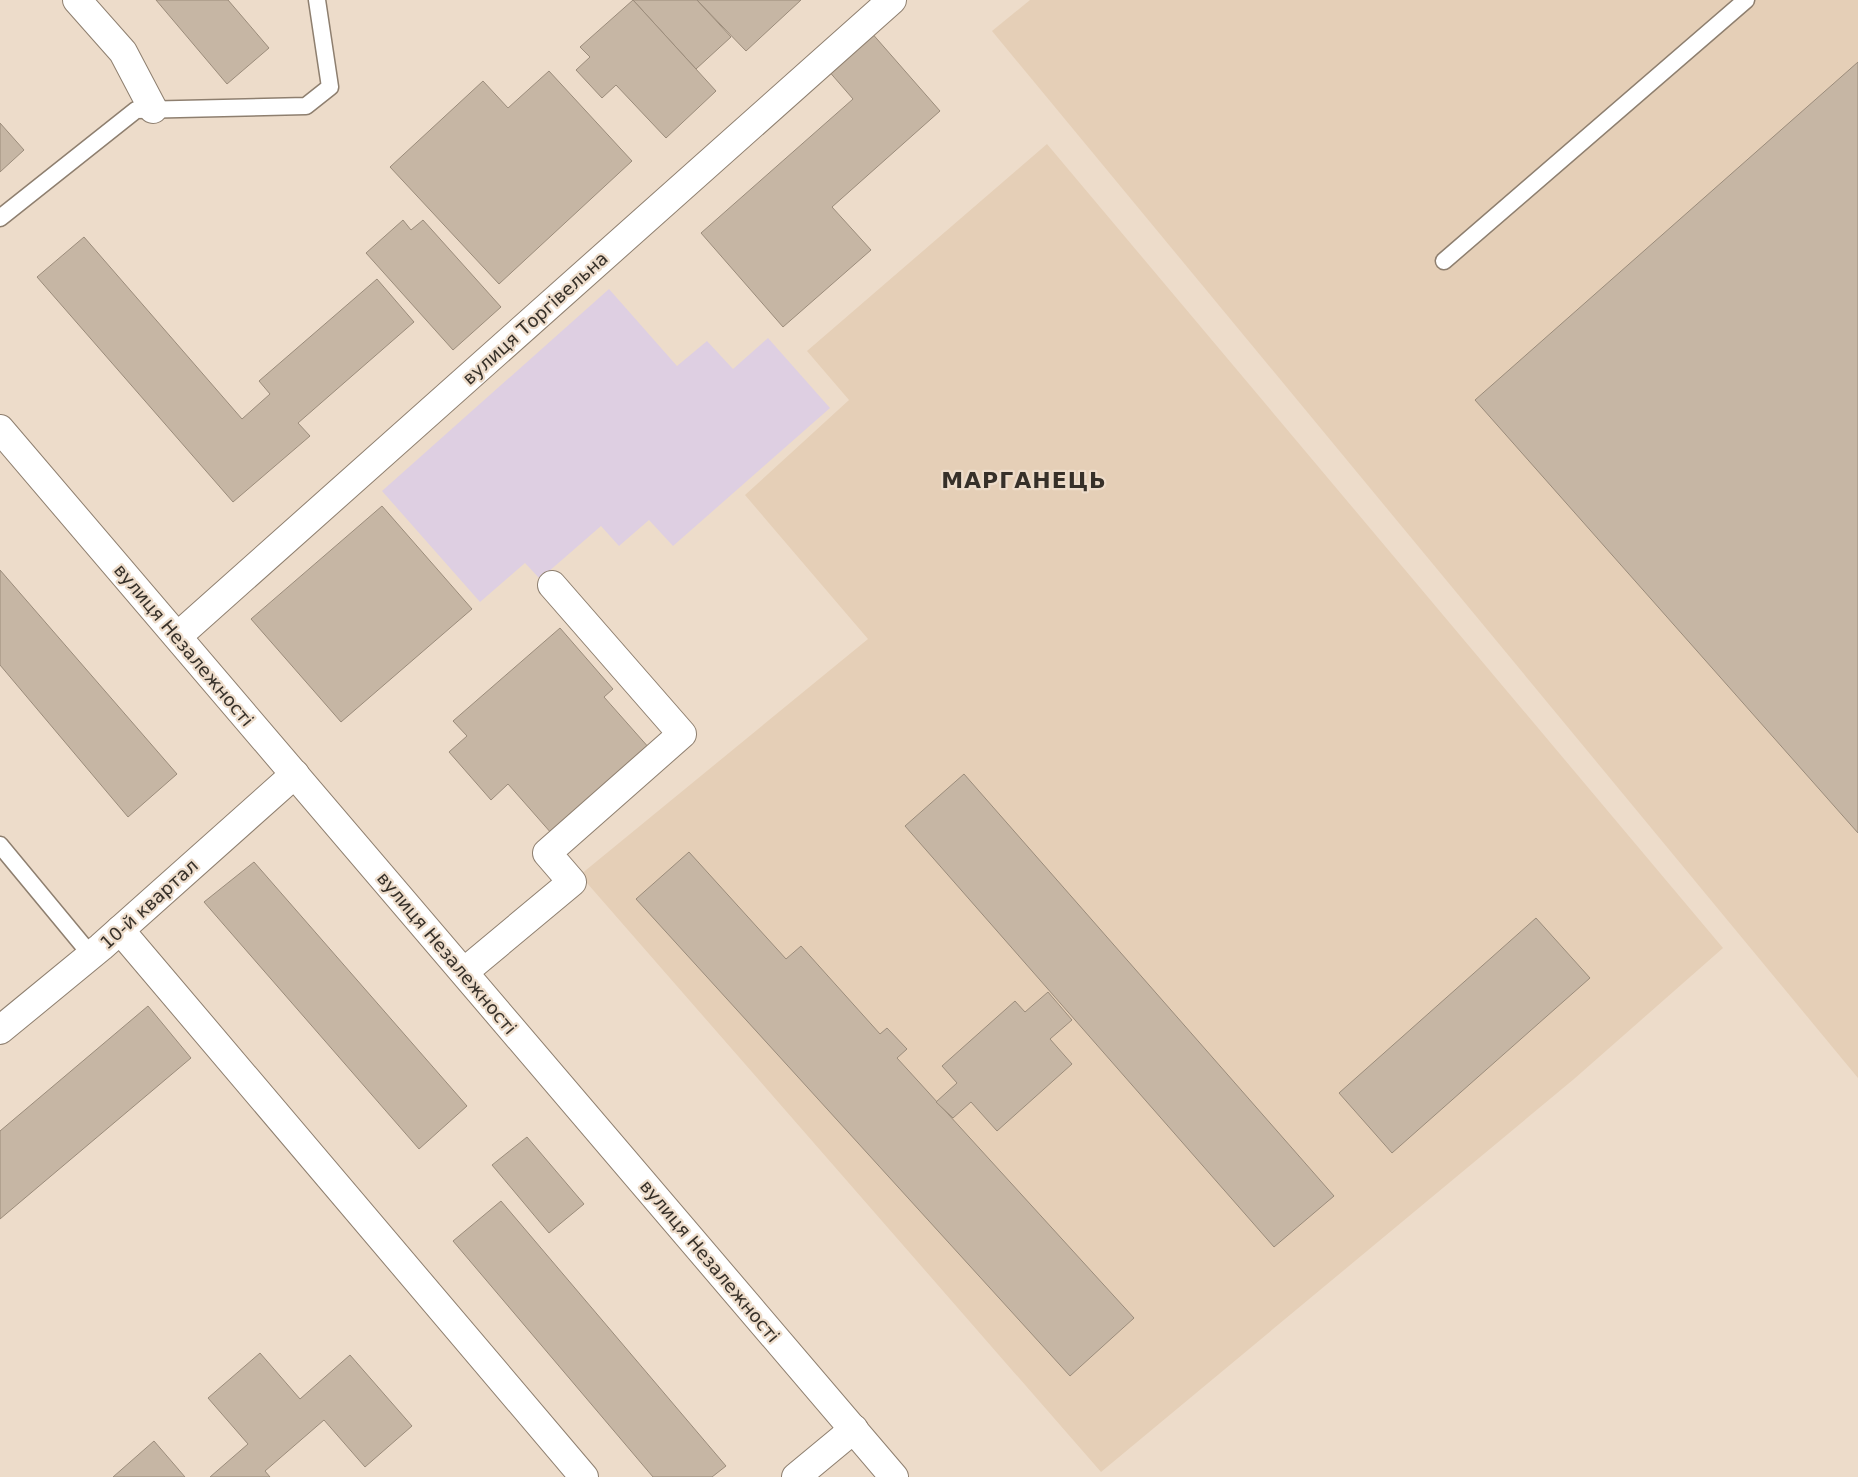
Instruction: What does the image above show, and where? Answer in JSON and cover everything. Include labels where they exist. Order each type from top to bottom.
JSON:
[{"type":"street","points":[[77,0],[123,52],[153,109]]},
{"type":"street","name":"вулиця Торгівельна","points":[[178,636],[892,0]]},
{"type":"street","name":"вулиця Незалежності","points":[[0,429],[894,1477]]},
{"type":"street","points":[[464,972],[572,882],[547,853],[682,734],[552,585]]},
{"type":"street","name":"10-й квартал","points":[[0,1030],[120,930],[295,774]]},
{"type":"street","points":[[120,930],[584,1477]]},
{"type":"street","points":[[796,1477],[854,1429]]},
{"type":"lane","points":[[0,218],[136,110],[306,106],[330,87],[317,0]]},
{"type":"lane","points":[[1444,261],[1746,0]]},
{"type":"lane","points":[[0,845],[91,955]]},
{"type":"shaded area","points":[[1030,0],[1858,0],[1858,1078],[992,31]]},
{"type":"shaded area","points":[[1047,144],[1723,948],[1574,1079],[1101,1472],[580,875],[868,639],[745,495],[849,400],[807,351]]},
{"type":"shaded area","points":[[609,289],[677,366],[707,341],[733,369],[768,338],[830,408],[673,546],[649,520],[619,546],[601,526],[540,579],[525,563],[480,602],[382,491]]},
{"type":"building","points":[[156,0],[228,0],[269,48],[227,84]]},
{"type":"building","points":[[633,0],[697,0],[731,37],[696,69]]},
{"type":"building","points":[[633,0],[716,91],[666,138],[616,85],[602,98],[576,70],[590,57],[580,47]]},
{"type":"building","points":[[697,0],[801,0],[746,51]]},
{"type":"building","points":[[870,31],[940,111],[832,207],[871,250],[783,327],[701,233],[853,99],[827,69]]},
{"type":"building","points":[[1858,62],[1858,833],[1475,400]]},
{"type":"building","points":[[549,71],[632,161],[499,284],[390,167],[483,81],[508,108]]},
{"type":"building","points":[[0,123],[24,150],[0,172]]},
{"type":"building","points":[[403,220],[411,230],[423,220],[501,307],[453,350],[366,253]]},
{"type":"building","points":[[84,237],[242,419],[270,394],[259,381],[377,279],[414,322],[298,423],[310,436],[233,502],[37,277]]},
{"type":"building","points":[[382,506],[472,609],[341,722],[251,619]]},
{"type":"building","points":[[0,570],[177,774],[128,817],[0,665]]},
{"type":"building","points":[[560,628],[613,689],[604,697],[650,749],[552,834],[508,784],[491,800],[449,752],[467,736],[453,721]]},
{"type":"building","points":[[964,774],[1334,1196],[1274,1247],[905,826]]},
{"type":"building","points":[[689,852],[786,959],[801,946],[880,1034],[887,1028],[907,1049],[897,1058],[1134,1318],[1070,1376],[636,899]]},
{"type":"building","points":[[254,862],[467,1106],[419,1149],[204,902]]},
{"type":"building","points":[[1536,918],[1590,978],[1392,1153],[1339,1093]]},
{"type":"building","points":[[1048,992],[1072,1020],[1050,1039],[1072,1064],[997,1131],[971,1102],[953,1118],[936,1102],[957,1083],[942,1066],[1015,1001],[1025,1012]]},
{"type":"building","points":[[148,1006],[191,1058],[0,1219],[0,1131]]},
{"type":"building","points":[[527,1137],[584,1204],[549,1233],[492,1165]]},
{"type":"building","points":[[501,1201],[726,1466],[712,1477],[653,1477],[453,1241]]},
{"type":"building","points":[[260,1353],[300,1399],[350,1355],[412,1426],[365,1467],[324,1420],[265,1471],[270,1477],[210,1477],[248,1444],[208,1398]]},
{"type":"building","points":[[154,1441],[185,1477],[113,1477]]},
{"type":"district","name":"МАРГАНЕЦЬ","points":[[1024,480]]}]
